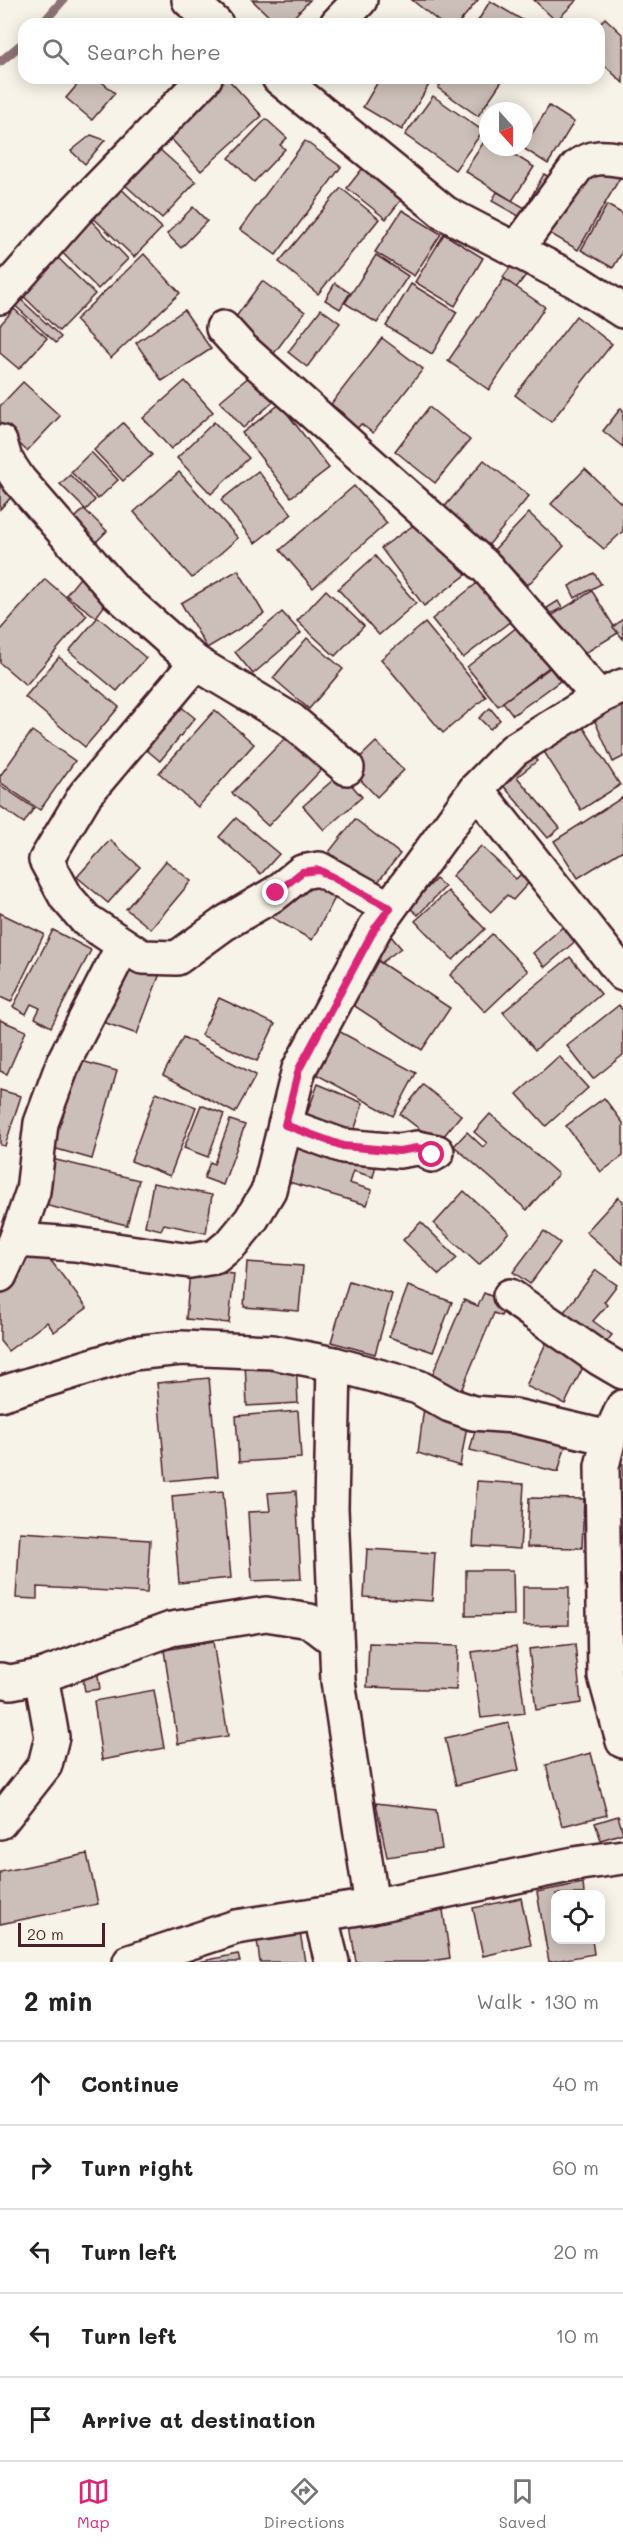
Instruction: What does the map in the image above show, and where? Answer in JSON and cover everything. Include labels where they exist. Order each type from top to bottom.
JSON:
[{"type":"street","points":[[189,0],[209,18]]},
{"type":"street","points":[[343,18],[360,0]]},
{"type":"street","points":[[0,297],[76,211],[199,84]]},
{"type":"street","points":[[288,84],[445,213],[576,281],[623,312]]},
{"type":"street","points":[[516,250],[577,167],[586,160],[602,157],[623,160]]},
{"type":"street","points":[[16,1240],[75,1244],[190,1262],[215,1257],[232,1243],[251,1220],[270,1190],[299,1069],[375,928],[476,789],[514,750],[611,692],[487,568],[242,349],[223,328]]},
{"type":"street","points":[[2,453],[19,480],[116,592],[196,663],[291,720],[347,768]]},
{"type":"street","points":[[196,663],[85,795],[46,860],[66,897],[86,920],[142,957],[177,958],[225,923],[276,893],[302,872],[319,870],[390,908]]},
{"type":"street","points":[[476,789],[623,975]]},
{"type":"street","points":[[0,1275],[16,1240],[33,1191],[41,1123],[64,1061],[123,946]]},
{"type":"street","points":[[285,1125],[343,1146],[399,1151],[417,1148],[437,1152],[432,1155]]},
{"type":"street","points":[[510,1296],[623,1372]]},
{"type":"street","points":[[0,1394],[133,1353],[181,1348],[272,1352],[334,1364],[417,1387],[450,1405],[473,1413],[515,1416],[609,1438]]},
{"type":"street","points":[[334,1364],[331,1508],[338,1681],[372,1906]]},
{"type":"street","points":[[623,1407],[609,1438],[602,1466],[605,1676],[623,1741]]},
{"type":"street","points":[[0,1680],[11,1682],[41,1676],[171,1629],[266,1614],[310,1621],[336,1641]]},
{"type":"street","points":[[0,1822],[45,1765],[52,1737],[41,1676]]},
{"type":"street","points":[[130,1962],[236,1927],[372,1906],[574,1864],[623,1857]]},
{"type":"street","points":[[320,1914],[332,1962]]},
{"type":"building","points":[[252,0],[310,0],[293,18],[271,18]]},
{"type":"building","points":[[412,0],[478,0],[463,18],[434,18]]},
{"type":"building","points":[[534,0],[577,0],[559,18],[553,18]]},
{"type":"building","points":[[490,1],[519,18],[480,18]]},
{"type":"building","points":[[605,18],[623,35],[623,83],[605,66]]},
{"type":"building","points":[[78,84],[104,84],[115,93],[92,120],[66,98]]},
{"type":"building","points":[[211,84],[233,84],[262,116],[201,171],[162,129]]},
{"type":"building","points":[[376,84],[429,84],[402,130],[363,107]]},
{"type":"building","points":[[441,84],[500,84],[488,102],[479,102],[478,116],[438,88]]},
{"type":"building","points":[[433,96],[479,128],[479,137],[455,170],[405,135]]},
{"type":"building","points":[[549,106],[574,122],[548,164],[533,154],[533,132]]},
{"type":"building","points":[[266,119],[287,138],[280,145],[285,149],[254,182],[229,158]]},
{"type":"building","points":[[91,135],[105,140],[85,164],[71,151]]},
{"type":"building","points":[[148,139],[196,182],[162,218],[115,176]]},
{"type":"building","points":[[305,141],[341,167],[276,255],[240,229]]},
{"type":"building","points":[[479,149],[479,156],[516,156],[534,167],[512,201],[465,171]]},
{"type":"building","points":[[578,152],[621,176],[578,250],[536,225]]},
{"type":"building","points":[[366,164],[405,195],[386,219],[347,188]]},
{"type":"building","points":[[544,174],[554,180],[529,222],[492,201],[497,192],[525,208]]},
{"type":"building","points":[[110,178],[162,228],[134,257],[82,207]]},
{"type":"building","points":[[341,188],[379,219],[318,294],[279,262]]},
{"type":"building","points":[[75,204],[128,259],[98,289],[44,234]]},
{"type":"building","points":[[607,205],[623,214],[623,251],[613,268],[581,250]]},
{"type":"building","points":[[193,207],[207,221],[181,248],[167,234]]},
{"type":"building","points":[[402,210],[441,234],[414,276],[375,252]]},
{"type":"building","points":[[444,234],[483,258],[455,306],[415,282]]},
{"type":"building","points":[[48,248],[95,294],[59,331],[12,285]]},
{"type":"building","points":[[144,254],[180,293],[111,358],[75,320]]},
{"type":"building","points":[[376,255],[408,276],[377,323],[345,303]]},
{"type":"building","points":[[512,265],[526,275],[516,288],[503,277]]},
{"type":"building","points":[[504,279],[545,307],[489,390],[448,361]]},
{"type":"building","points":[[262,281],[305,312],[272,356],[230,325]]},
{"type":"building","points":[[335,283],[350,293],[340,309],[325,300]]},
{"type":"building","points":[[411,284],[457,312],[432,354],[386,326]]},
{"type":"building","points":[[15,294],[61,337],[56,343],[9,300]]},
{"type":"building","points":[[14,309],[47,338],[19,369],[0,353],[0,325]]},
{"type":"building","points":[[321,309],[340,323],[307,367],[288,352]]},
{"type":"building","points":[[184,310],[211,349],[162,381],[136,343]]},
{"type":"building","points":[[576,316],[612,344],[551,422],[515,395]]},
{"type":"building","points":[[382,338],[423,369],[373,433],[361,424],[352,434],[337,422],[344,414],[331,404]]},
{"type":"building","points":[[256,371],[279,397],[243,428],[220,401]]},
{"type":"building","points":[[185,381],[213,412],[171,449],[143,418]]},
{"type":"building","points":[[23,382],[60,416],[27,451],[0,425],[0,406]]},
{"type":"building","points":[[280,404],[329,468],[291,497],[242,433]]},
{"type":"building","points":[[429,407],[470,440],[435,483],[395,451]]},
{"type":"building","points":[[621,408],[623,410],[623,447],[603,431]]},
{"type":"building","points":[[214,422],[249,458],[211,494],[177,458]]},
{"type":"building","points":[[123,423],[152,455],[123,481],[94,450]]},
{"type":"building","points":[[91,452],[118,480],[98,499],[71,472]]},
{"type":"building","points":[[484,460],[529,496],[487,547],[442,510]]},
{"type":"building","points":[[585,469],[623,505],[623,531],[604,549],[551,504]]},
{"type":"building","points":[[258,471],[292,514],[255,543],[221,500]]},
{"type":"building","points":[[179,472],[238,538],[192,578],[134,512]]},
{"type":"building","points":[[70,475],[95,500],[86,510],[60,484]]},
{"type":"building","points":[[0,478],[16,492],[0,509]]},
{"type":"building","points":[[354,486],[387,523],[313,588],[280,550]]},
{"type":"building","points":[[84,509],[107,531],[94,544],[71,522]]},
{"type":"building","points":[[529,513],[564,546],[528,585],[493,551]]},
{"type":"building","points":[[424,518],[466,575],[424,606],[381,548]]},
{"type":"building","points":[[375,556],[416,603],[379,635],[338,589]]},
{"type":"building","points":[[238,570],[264,614],[207,648],[181,603]]},
{"type":"building","points":[[594,573],[601,584],[575,598],[569,586]]},
{"type":"building","points":[[83,574],[112,596],[96,617],[66,595]]},
{"type":"building","points":[[45,579],[87,615],[26,685],[0,663],[0,630]]},
{"type":"building","points":[[481,580],[512,620],[463,658],[432,619]]},
{"type":"building","points":[[326,590],[364,626],[335,656],[297,621]]},
{"type":"building","points":[[592,591],[618,633],[577,658],[551,616]]},
{"type":"building","points":[[558,601],[562,608],[550,614],[547,608]]},
{"type":"building","points":[[282,612],[301,633],[253,674],[235,652]]},
{"type":"building","points":[[98,617],[146,658],[117,691],[69,651]]},
{"type":"building","points":[[623,619],[623,639],[613,627]]},
{"type":"building","points":[[425,623],[486,697],[443,733],[381,659]]},
{"type":"building","points":[[517,627],[549,667],[498,706],[467,667]]},
{"type":"building","points":[[307,638],[343,669],[309,709],[273,678]]},
{"type":"building","points":[[59,657],[119,707],[85,747],[25,697]]},
{"type":"building","points":[[550,668],[560,681],[513,715],[503,702]]},
{"type":"building","points":[[154,685],[195,718],[160,761],[120,728]]},
{"type":"building","points":[[623,704],[623,757],[613,762],[593,717]]},
{"type":"building","points":[[490,708],[500,720],[490,729],[479,718]]},
{"type":"building","points":[[215,710],[254,744],[198,807],[159,773]]},
{"type":"building","points":[[575,714],[620,785],[581,810],[536,739]]},
{"type":"building","points":[[32,731],[75,761],[40,810],[0,782],[0,776]]},
{"type":"building","points":[[288,735],[323,768],[268,826],[232,793]]},
{"type":"building","points":[[376,742],[404,770],[377,797],[349,768]]},
{"type":"building","points":[[527,749],[537,761],[517,777],[560,828],[548,838],[495,776]]},
{"type":"building","points":[[341,773],[362,797],[324,830],[303,806]]},
{"type":"building","points":[[0,785],[34,808],[24,823],[0,806]]},
{"type":"building","points":[[623,797],[623,850],[578,878],[554,841]]},
{"type":"building","points":[[236,818],[279,854],[261,874],[219,837]]},
{"type":"building","points":[[355,819],[400,854],[374,887],[329,852]]},
{"type":"building","points":[[110,840],[140,867],[108,903],[77,877]]},
{"type":"building","points":[[481,846],[516,879],[523,872],[532,879],[513,900],[507,895],[491,912],[452,876]]},
{"type":"building","points":[[166,861],[191,881],[151,929],[126,909]]},
{"type":"building","points":[[287,868],[336,896],[312,940],[262,912]]},
{"type":"building","points":[[436,879],[445,887],[418,915],[409,907]]},
{"type":"building","points":[[448,891],[485,929],[453,960],[415,921]]},
{"type":"building","points":[[0,913],[44,934],[11,1002],[0,997]]},
{"type":"building","points":[[566,924],[578,939],[545,967],[533,953]]},
{"type":"building","points":[[53,930],[91,950],[51,1027],[35,1018],[40,1008],[31,1004],[26,1014],[13,1007]]},
{"type":"building","points":[[389,934],[401,948],[381,963],[371,954]]},
{"type":"building","points":[[492,934],[528,971],[485,1012],[450,975]]},
{"type":"building","points":[[115,945],[164,963],[137,1034],[89,1017]]},
{"type":"building","points":[[570,957],[601,994],[535,1050],[503,1012]]},
{"type":"building","points":[[375,959],[450,1008],[422,1050],[347,1001]]},
{"type":"building","points":[[219,998],[275,1024],[257,1061],[201,1035]]},
{"type":"building","points":[[619,1005],[623,1011],[623,1055],[593,1079],[567,1046]]},
{"type":"building","points":[[0,1020],[26,1031],[7,1074],[0,1071]]},
{"type":"building","points":[[333,1028],[416,1073],[393,1116],[310,1071]]},
{"type":"building","points":[[183,1037],[256,1075],[235,1113],[163,1075]]},
{"type":"building","points":[[64,1056],[117,1071],[92,1159],[39,1144]]},
{"type":"building","points":[[559,1056],[588,1088],[546,1126],[517,1094]]},
{"type":"building","points":[[318,1084],[363,1103],[354,1131],[305,1119]]},
{"type":"building","points":[[423,1085],[461,1115],[438,1143],[400,1114]]},
{"type":"building","points":[[0,1090],[21,1096],[5,1146],[0,1145]]},
{"type":"building","points":[[156,1092],[196,1107],[170,1176],[131,1161]]},
{"type":"building","points":[[604,1098],[623,1123],[623,1156],[601,1172],[566,1126]]},
{"type":"building","points":[[201,1105],[224,1114],[208,1157],[184,1148]]},
{"type":"building","points":[[490,1114],[558,1174],[527,1210],[454,1146],[467,1132],[483,1147],[487,1143],[474,1132]]},
{"type":"building","points":[[230,1120],[245,1125],[223,1185],[204,1178],[210,1162],[214,1164]]},
{"type":"building","points":[[295,1136],[377,1160],[373,1177],[353,1171],[349,1183],[372,1190],[367,1205],[282,1180]]},
{"type":"building","points":[[52,1159],[139,1180],[127,1225],[40,1204]]},
{"type":"building","points":[[153,1183],[212,1195],[206,1233],[164,1224],[161,1230],[145,1226]]},
{"type":"building","points":[[464,1191],[509,1232],[479,1265],[434,1224]]},
{"type":"building","points":[[618,1197],[623,1201],[623,1264],[586,1232]]},
{"type":"building","points":[[421,1222],[457,1258],[439,1275],[403,1240]]},
{"type":"building","points":[[544,1231],[560,1243],[530,1284],[513,1272]]},
{"type":"building","points":[[39,1245],[87,1308],[54,1332],[47,1322],[8,1351],[0,1341],[0,1294],[16,1282],[6,1269]]},
{"type":"building","points":[[247,1262],[303,1266],[299,1311],[244,1307]]},
{"type":"building","points":[[190,1270],[234,1274],[229,1323],[186,1319]]},
{"type":"building","points":[[596,1270],[617,1285],[604,1302],[607,1305],[593,1321],[612,1335],[598,1352],[557,1321]]},
{"type":"building","points":[[349,1281],[392,1294],[375,1354],[331,1342]]},
{"type":"building","points":[[408,1286],[452,1302],[433,1352],[389,1337]]},
{"type":"building","points":[[484,1293],[507,1303],[501,1316],[494,1313],[460,1393],[430,1380],[464,1300],[478,1306]]},
{"type":"building","points":[[547,1341],[587,1359],[565,1404],[526,1386]]},
{"type":"building","points":[[296,1360],[298,1403],[247,1406],[245,1362]]},
{"type":"building","points":[[209,1378],[218,1476],[166,1481],[157,1383]]},
{"type":"building","points":[[425,1400],[470,1408],[460,1466],[418,1453]]},
{"type":"building","points":[[482,1403],[571,1426],[558,1472],[470,1450]]},
{"type":"building","points":[[298,1411],[301,1458],[239,1462],[236,1416]]},
{"type":"building","points":[[620,1463],[623,1464],[623,1539],[607,1534],[608,1506]]},
{"type":"building","points":[[477,1481],[524,1484],[520,1549],[473,1546]]},
{"type":"building","points":[[223,1491],[231,1578],[179,1583],[172,1496]]},
{"type":"building","points":[[296,1491],[301,1579],[252,1581],[248,1512],[270,1511],[268,1493]]},
{"type":"building","points":[[529,1498],[584,1499],[582,1548],[527,1547]]},
{"type":"building","points":[[20,1532],[150,1540],[147,1593],[37,1587],[37,1599],[16,1598]]},
{"type":"building","points":[[367,1549],[435,1553],[432,1601],[364,1597]]},
{"type":"building","points":[[619,1551],[623,1552],[623,1600],[611,1598]]},
{"type":"building","points":[[466,1570],[513,1570],[514,1615],[466,1616]]},
{"type":"building","points":[[523,1587],[569,1587],[569,1625],[523,1626]]},
{"type":"building","points":[[213,1642],[228,1736],[178,1744],[164,1650]]},
{"type":"building","points":[[369,1643],[458,1646],[456,1690],[367,1687]]},
{"type":"building","points":[[575,1644],[581,1703],[536,1710],[529,1649]]},
{"type":"building","points":[[516,1646],[525,1713],[481,1718],[472,1652]]},
{"type":"building","points":[[96,1662],[100,1689],[85,1691],[80,1665]]},
{"type":"building","points":[[154,1690],[164,1748],[102,1760],[94,1701]]},
{"type":"building","points":[[509,1723],[519,1770],[456,1785],[445,1738]]},
{"type":"building","points":[[591,1753],[607,1815],[562,1826],[546,1765]]},
{"type":"building","points":[[376,1803],[436,1810],[442,1849],[387,1857]]},
{"type":"building","points":[[618,1816],[623,1833],[601,1840],[595,1823]]},
{"type":"building","points":[[87,1854],[98,1904],[0,1924],[0,1872]]},
{"type":"building","points":[[583,1883],[584,1890],[551,1890],[551,1944],[593,1944],[594,1954],[549,1962],[537,1892]]},
{"type":"building","points":[[521,1898],[531,1945],[483,1956],[473,1908]]},
{"type":"building","points":[[443,1910],[450,1958],[424,1962],[356,1962],[350,1925]]},
{"type":"building","points":[[300,1932],[305,1962],[260,1962],[257,1940]]},
{"type":"building","points":[[238,1954],[240,1962],[198,1962]]},
{"type":"waterway","points":[[47,18],[63,0]]},
{"type":"waterway","points":[[0,62],[18,47]]},
{"type":"route","points":[[276,893],[302,872],[319,870],[390,908],[375,928],[299,1069],[285,1125],[343,1146],[399,1151],[417,1148],[437,1152],[432,1155]]}]
